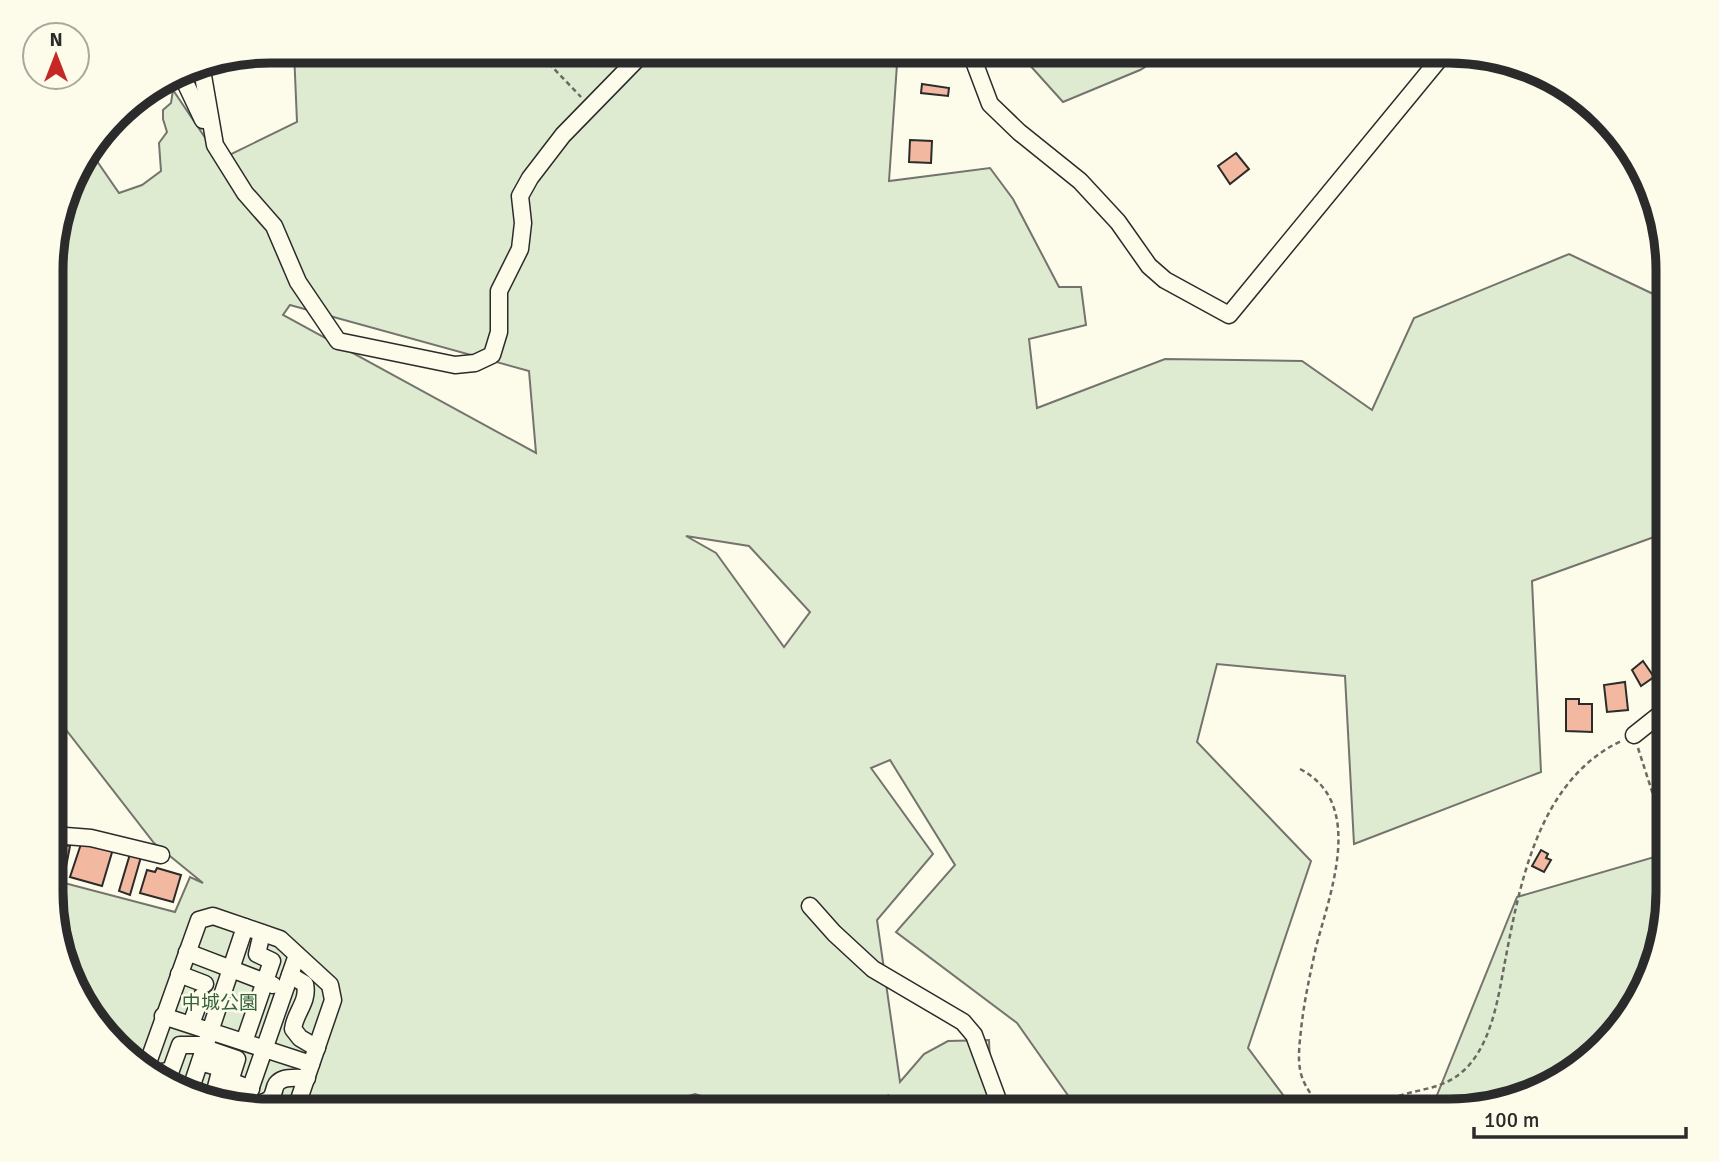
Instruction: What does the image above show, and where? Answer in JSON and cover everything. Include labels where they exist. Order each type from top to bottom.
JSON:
[{"type":"street","points":[[185,82],[215,145],[245,193],[274,226],[298,282],[338,341],[455,365],[475,363],[492,355],[499,332],[499,291],[520,249],[523,223],[520,196],[530,178],[563,135],[633,63]]},
{"type":"street","points":[[975,63],[990,104],[1019,132],[1080,181],[1118,222],[1149,266],[1165,280],[1229,315],[1436,63]]},
{"type":"street","points":[[203,75],[215,145]]},
{"type":"street","points":[[1634,735],[1656,718]]},
{"type":"street","points":[[63,836],[91,838],[160,855]]},
{"type":"street","points":[[810,906],[834,933],[873,969],[962,1022],[974,1035],[998,1099]]},
{"type":"street","points":[[244,1097],[230,1081],[237,1059],[206,1046],[191,1024],[193,991],[187,953],[199,920],[213,916],[280,939],[330,985],[333,1000],[299,1099]]},
{"type":"street","points":[[193,1084],[245,927]]},
{"type":"street","points":[[262,933],[257,954],[272,961]]},
{"type":"street","points":[[244,1042],[280,939]]},
{"type":"street","points":[[187,953],[265,982],[305,984],[306,1000],[294,1020],[293,1029],[312,1063]]},
{"type":"street","points":[[248,1097],[297,955]]},
{"type":"street","points":[[150,1060],[163,1016],[193,991]]},
{"type":"street","points":[[163,1016],[191,1024]]},
{"type":"street","points":[[166,1070],[171,1070],[175,1064],[180,1045],[206,1046],[244,1042],[312,1063]]},
{"type":"street","points":[[271,1099],[277,1084],[312,1063]]},
{"type":"path","points":[[548,63],[590,107]]},
{"type":"path","points":[[1391,1099],[1439,1086],[1461,1074],[1476,1059],[1497,1004],[1519,890],[1531,853],[1553,803],[1586,763],[1604,749],[1634,735],[1656,804]]},
{"type":"path","points":[[1300,769],[1312,775],[1322,785],[1332,804],[1338,826],[1335,875],[1306,991],[1298,1053],[1300,1076],[1316,1099]]},
{"type":"green space","name":"中城公園","points":[[295,63],[896,63],[889,181],[990,168],[1013,199],[1059,287],[1081,287],[1086,325],[1029,339],[1037,408],[1165,359],[1302,361],[1372,410],[1414,318],[1569,254],[1656,295],[1656,536],[1532,581],[1541,772],[1354,844],[1345,676],[1217,664],[1197,742],[1311,861],[1248,1048],[1286,1099],[1071,1099],[1017,1023],[896,932],[955,865],[890,760],[871,768],[933,854],[877,920],[900,1082],[924,1054],[948,1041],[989,1040],[991,1086],[1007,1099],[886,1099],[889,1095],[881,1099],[711,1099],[695,1094],[679,1099],[270,1099],[217,1092],[179,1078],[144,1056],[124,1038],[106,1018],[91,995],[74,958],[67,932],[63,883],[175,912],[190,877],[203,883],[154,843],[63,726],[63,270],[67,230],[74,204],[96,160],[119,193],[142,185],[161,171],[159,143],[167,132],[163,110],[171,103],[173,90],[214,151],[217,161],[297,122]],"holes":[[[290,305],[529,371],[536,453],[283,315]],[[686,536],[749,546],[810,612],[784,647],[716,553]]]},
{"type":"green space","points":[[1028,63],[1151,63],[1140,70],[1063,102]]},
{"type":"green space","points":[[1656,856],[1656,905],[1645,958],[1635,983],[1605,1028],[1575,1056],[1528,1083],[1476,1097],[1435,1099],[1517,897]]},
{"type":"building","points":[[922,84],[949,88],[948,96],[921,93]]},
{"type":"building","points":[[910,140],[932,141],[931,163],[909,162]]},
{"type":"building","points":[[1236,153],[1249,169],[1230,184],[1218,166]]},
{"type":"building","points":[[1643,661],[1654,677],[1641,686],[1632,670]]},
{"type":"building","points":[[1625,682],[1628,710],[1607,712],[1604,685]]},
{"type":"building","points":[[1566,699],[1579,699],[1579,704],[1592,704],[1592,732],[1566,731]]},
{"type":"building","points":[[81,844],[113,849],[102,886],[70,877]]},
{"type":"building","points":[[63,845],[70,846],[63,872]]},
{"type":"building","points":[[1541,850],[1548,854],[1546,858],[1551,860],[1544,872],[1532,866]]},
{"type":"building","points":[[130,854],[141,857],[130,895],[119,891]]},
{"type":"building","points":[[157,868],[181,875],[173,902],[140,893],[147,870],[155,872]]}]
